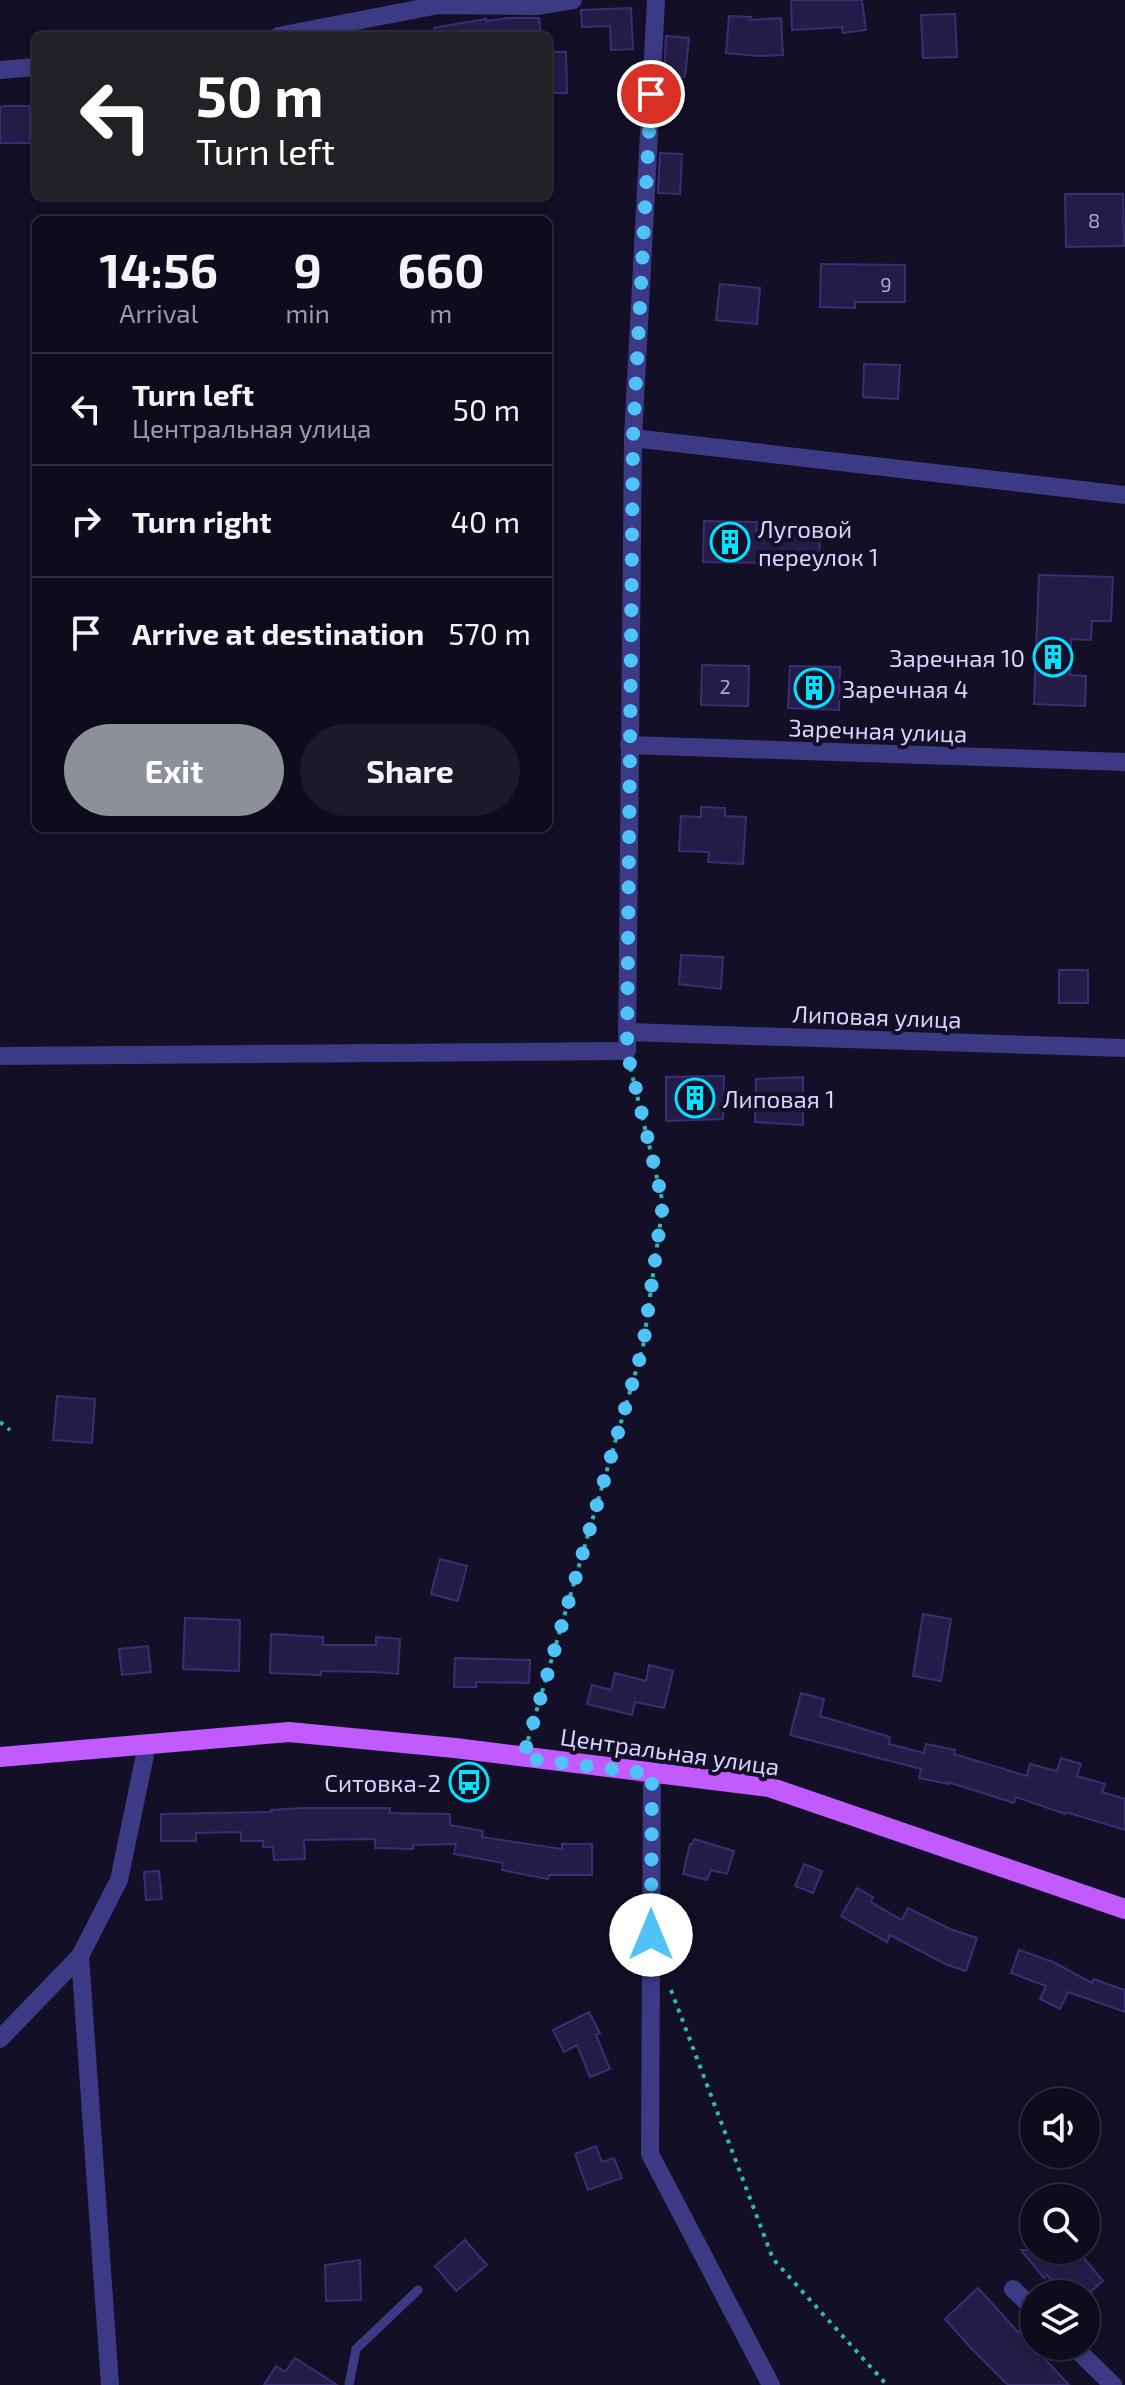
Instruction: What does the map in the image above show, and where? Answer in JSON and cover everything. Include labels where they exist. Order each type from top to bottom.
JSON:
[{"type":"main road","name":"Центральная улица","points":[[0,1757],[289,1732],[769,1787],[1125,1909]]},
{"type":"street","points":[[299,32],[439,5],[537,6],[573,0]]},
{"type":"street","points":[[627,1041],[633,438],[656,0]]},
{"type":"street","points":[[0,70],[32,67]]},
{"type":"street","points":[[633,438],[1125,495]]},
{"type":"street","name":"Заречная улица","points":[[629,745],[1125,762]]},
{"type":"street","name":"Липовая улица","points":[[0,1056],[627,1041],[1125,1048]]},
{"type":"street","points":[[0,2039],[80,1956],[119,1880],[147,1745]]},
{"type":"street","points":[[652,1774],[650,2154],[771,2385]]},
{"type":"street","points":[[80,1956],[110,2385]]},
{"type":"street","points":[[1013,2289],[1020,2296]]},
{"type":"street","points":[[1087,2360],[1113,2385]]},
{"type":"lane","points":[[349,2385],[356,2349],[418,2290]]},
{"type":"path","points":[[523,1758],[643,1347],[663,1203],[627,1041]]},
{"type":"path","points":[[0,1422],[10,1430]]},
{"type":"path","points":[[667,1980],[773,2259],[887,2385]]},
{"type":"building","points":[[791,0],[862,0],[866,30],[843,33],[842,27],[792,30]]},
{"type":"building","points":[[631,8],[633,49],[611,50],[610,26],[582,27],[581,10]]},
{"type":"building","points":[[955,14],[957,57],[923,58],[921,15]]},
{"type":"building","points":[[729,16],[751,17],[750,20],[781,18],[783,55],[726,53]]},
{"type":"building","points":[[539,18],[541,32],[434,32],[434,28]]},
{"type":"building","points":[[666,36],[689,38],[685,77],[664,75]]},
{"type":"building","points":[[552,52],[566,52],[567,93],[552,93]]},
{"type":"building","points":[[30,106],[30,143],[0,143],[0,107]]},
{"type":"building","points":[[660,153],[682,154],[680,194],[658,193]]},
{"type":"building","points":[[1065,194],[1123,194],[1124,246],[1066,247]]},
{"type":"building","points":[[821,264],[905,265],[905,302],[855,302],[855,308],[820,307]]},
{"type":"building","points":[[720,284],[760,288],[757,324],[716,320]]},
{"type":"building","points":[[864,364],[900,365],[898,399],[863,397]]},
{"type":"building","points":[[704,521],[757,522],[756,530],[820,530],[819,567],[703,562]]},
{"type":"building","name":"Заречная 10","points":[[1039,575],[1113,577],[1111,621],[1092,621],[1091,640],[1071,639],[1070,675],[1086,676],[1085,706],[1034,704]]},
{"type":"building","points":[[702,665],[749,666],[748,706],[701,705]]},
{"type":"building","name":"Заречная 4","points":[[790,666],[840,667],[839,710],[788,708]]},
{"type":"building","points":[[701,807],[725,808],[725,816],[746,817],[743,864],[708,862],[709,852],[679,851],[681,816],[701,817]]},
{"type":"building","points":[[681,955],[723,957],[721,989],[679,984]]},
{"type":"building","points":[[1059,970],[1088,970],[1088,1003],[1059,1003]]},
{"type":"building","name":"Липовая 1","points":[[724,1076],[723,1119],[666,1121],[666,1077]]},
{"type":"building","points":[[803,1077],[803,1125],[755,1122],[756,1079]]},
{"type":"building","points":[[57,1396],[95,1399],[92,1443],[53,1440]]},
{"type":"building","points":[[440,1559],[467,1566],[458,1601],[431,1594]]},
{"type":"building","points":[[923,1614],[951,1619],[941,1681],[913,1676]]},
{"type":"building","points":[[185,1618],[240,1620],[239,1671],[183,1669]]},
{"type":"building","points":[[271,1634],[323,1637],[323,1645],[376,1645],[376,1637],[400,1639],[398,1674],[270,1673]]},
{"type":"building","points":[[148,1646],[151,1672],[122,1675],[119,1649]]},
{"type":"building","points":[[455,1658],[530,1660],[529,1683],[476,1682],[476,1687],[454,1687]]},
{"type":"building","points":[[649,1665],[673,1671],[664,1708],[635,1702],[632,1715],[587,1704],[592,1685],[611,1690],[615,1673],[646,1681]]},
{"type":"building","points":[[801,1693],[824,1699],[820,1716],[890,1737],[889,1744],[924,1753],[926,1744],[955,1750],[954,1754],[1027,1776],[1030,1764],[1057,1771],[1061,1758],[1081,1764],[1077,1776],[1105,1784],[1102,1792],[1125,1799],[1125,1830],[1016,1797],[1014,1803],[948,1782],[919,1778],[921,1769],[790,1735]]},
{"type":"building","points":[[303,1808],[390,1808],[390,1813],[450,1814],[450,1825],[483,1831],[482,1837],[562,1849],[562,1844],[592,1844],[592,1875],[549,1875],[548,1879],[502,1870],[503,1863],[454,1854],[456,1844],[413,1845],[413,1849],[375,1848],[375,1839],[304,1840],[305,1859],[274,1860],[273,1847],[263,1847],[263,1841],[241,1841],[241,1832],[196,1833],[196,1841],[161,1841],[161,1814],[272,1812]]},
{"type":"building","points":[[694,1839],[734,1851],[727,1874],[711,1870],[707,1880],[683,1874]]},
{"type":"building","points":[[804,1864],[822,1871],[813,1893],[795,1886]]},
{"type":"building","points":[[159,1871],[162,1899],[146,1900],[144,1872]]},
{"type":"building","points":[[857,1888],[873,1897],[871,1902],[902,1920],[908,1908],[950,1929],[977,1938],[966,1971],[945,1964],[890,1935],[887,1942],[841,1916]]},
{"type":"building","points":[[1019,1950],[1053,1962],[1092,1983],[1093,1979],[1125,1990],[1125,2012],[1068,1992],[1060,2009],[1040,1999],[1046,1986],[1011,1973]]},
{"type":"building","points":[[589,2012],[600,2033],[596,2035],[610,2069],[590,2077],[577,2045],[564,2052],[553,2030]]},
{"type":"building","points":[[596,2146],[602,2162],[614,2158],[622,2178],[588,2190],[575,2154]]},
{"type":"building","points":[[465,2240],[487,2265],[456,2291],[435,2266]]},
{"type":"building","points":[[360,2260],[361,2300],[326,2301],[325,2265]]},
{"type":"building","points":[[1032,2264],[1089,2264],[1103,2281],[1100,2284],[1100,2280],[1051,2280],[1047,2275],[1044,2278]]},
{"type":"building","points":[[978,2288],[1018,2332],[1020,2330],[1020,2360],[1046,2360],[1069,2385],[1008,2385],[945,2319]]},
{"type":"building","points":[[295,2358],[337,2385],[264,2385],[276,2366],[285,2372]]},
{"type":"place","name":"Луговой переулок 1","points":[[730,542]]},
{"type":"place","name":"Заречная 10","points":[[1053,657]]},
{"type":"place","name":"Заречная 4","points":[[814,688]]},
{"type":"place","name":"Липовая 1","points":[[695,1098]]},
{"type":"place","name":"Ситовка-2","points":[[469,1782]]},
{"type":"route","points":[[651,94],[633,438],[627,1051],[663,1203],[643,1347],[523,1758],[652,1774],[651,1935]]}]
